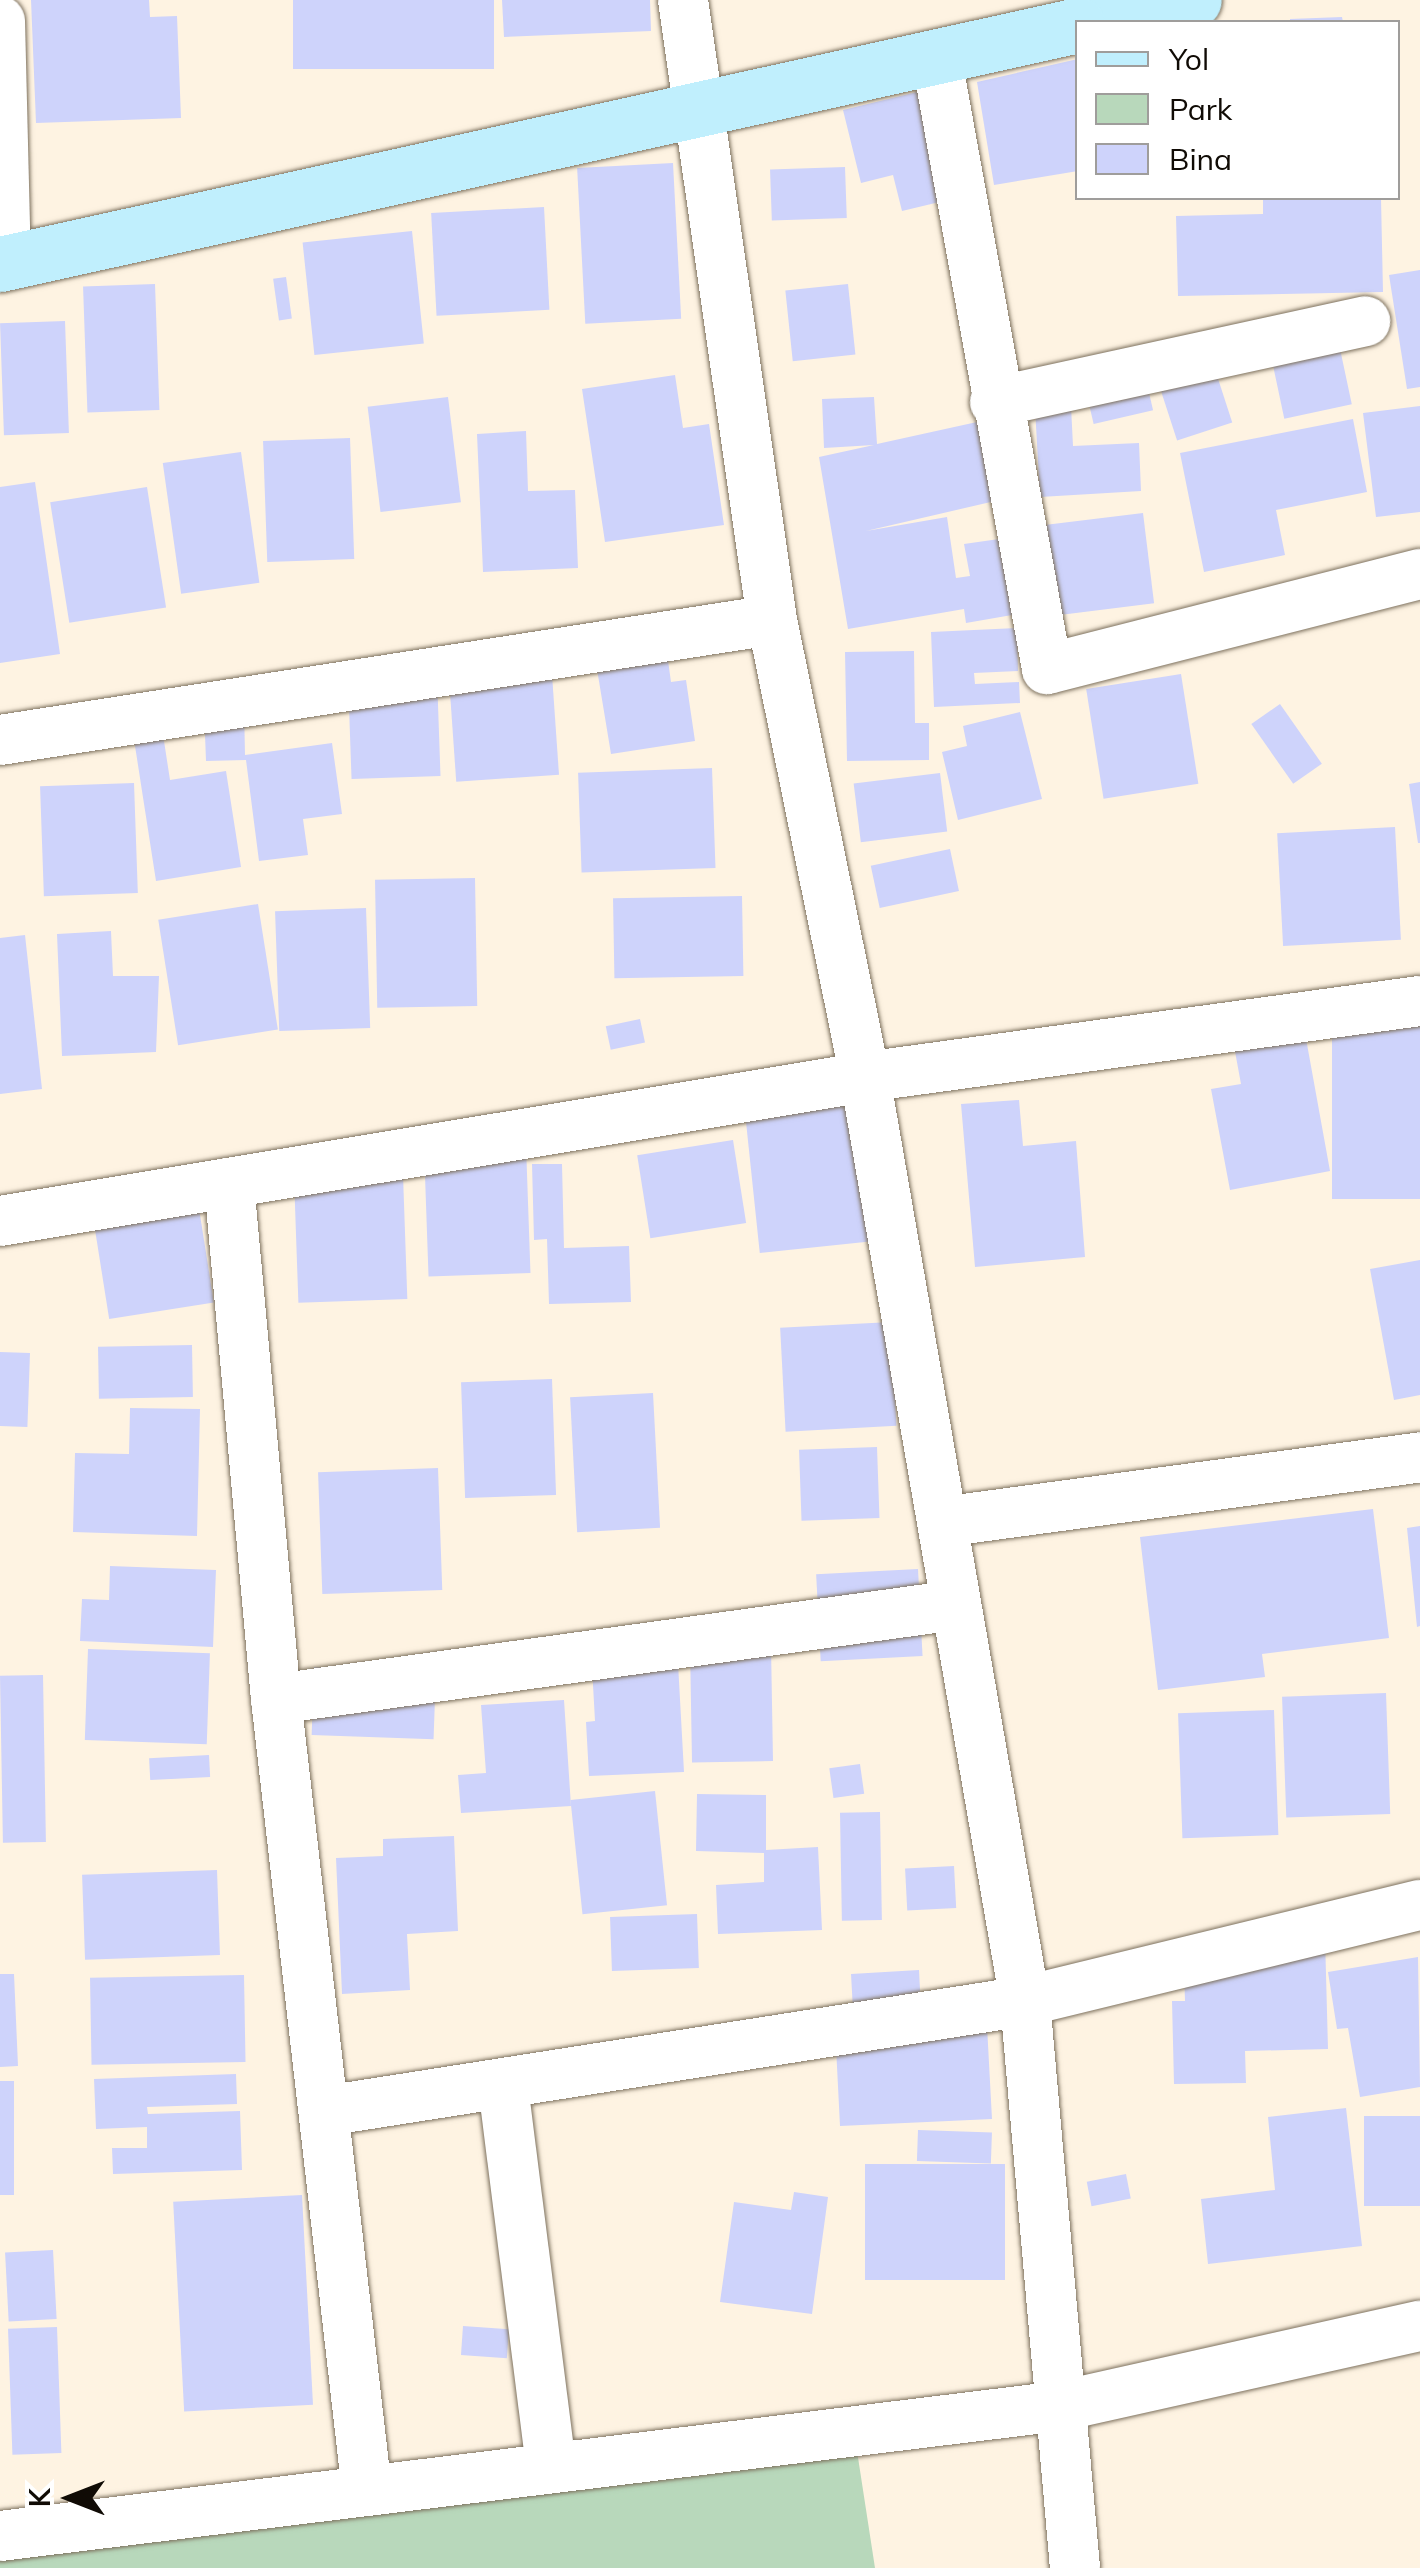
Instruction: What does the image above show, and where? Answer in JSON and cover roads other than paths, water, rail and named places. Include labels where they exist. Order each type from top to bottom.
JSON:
[{"type":"main road","points":[[1099,20],[1194,0]]},
{"type":"main road","points":[[3,264],[1075,26]]},
{"type":"street","points":[[682,0],[694,110],[772,620],[865,1078],[1026,2001],[1075,2568]]},
{"type":"street","points":[[0,21],[3,264]]},
{"type":"street","points":[[936,55],[995,402],[1047,669],[1420,574]]},
{"type":"street","points":[[995,402],[1365,321]]},
{"type":"street","points":[[0,740],[772,620]]},
{"type":"street","points":[[0,1221],[865,1078],[1420,1001]]},
{"type":"street","points":[[229,1183],[276,1699],[367,2491]]},
{"type":"street","points":[[942,1522],[1420,1457]]},
{"type":"street","points":[[276,1699],[956,1605]]},
{"type":"street","points":[[326,2111],[1026,2001],[1420,1905]]},
{"type":"street","points":[[502,2086],[551,2468]]},
{"type":"street","points":[[0,2536],[1061,2406],[1420,2326]]}]
